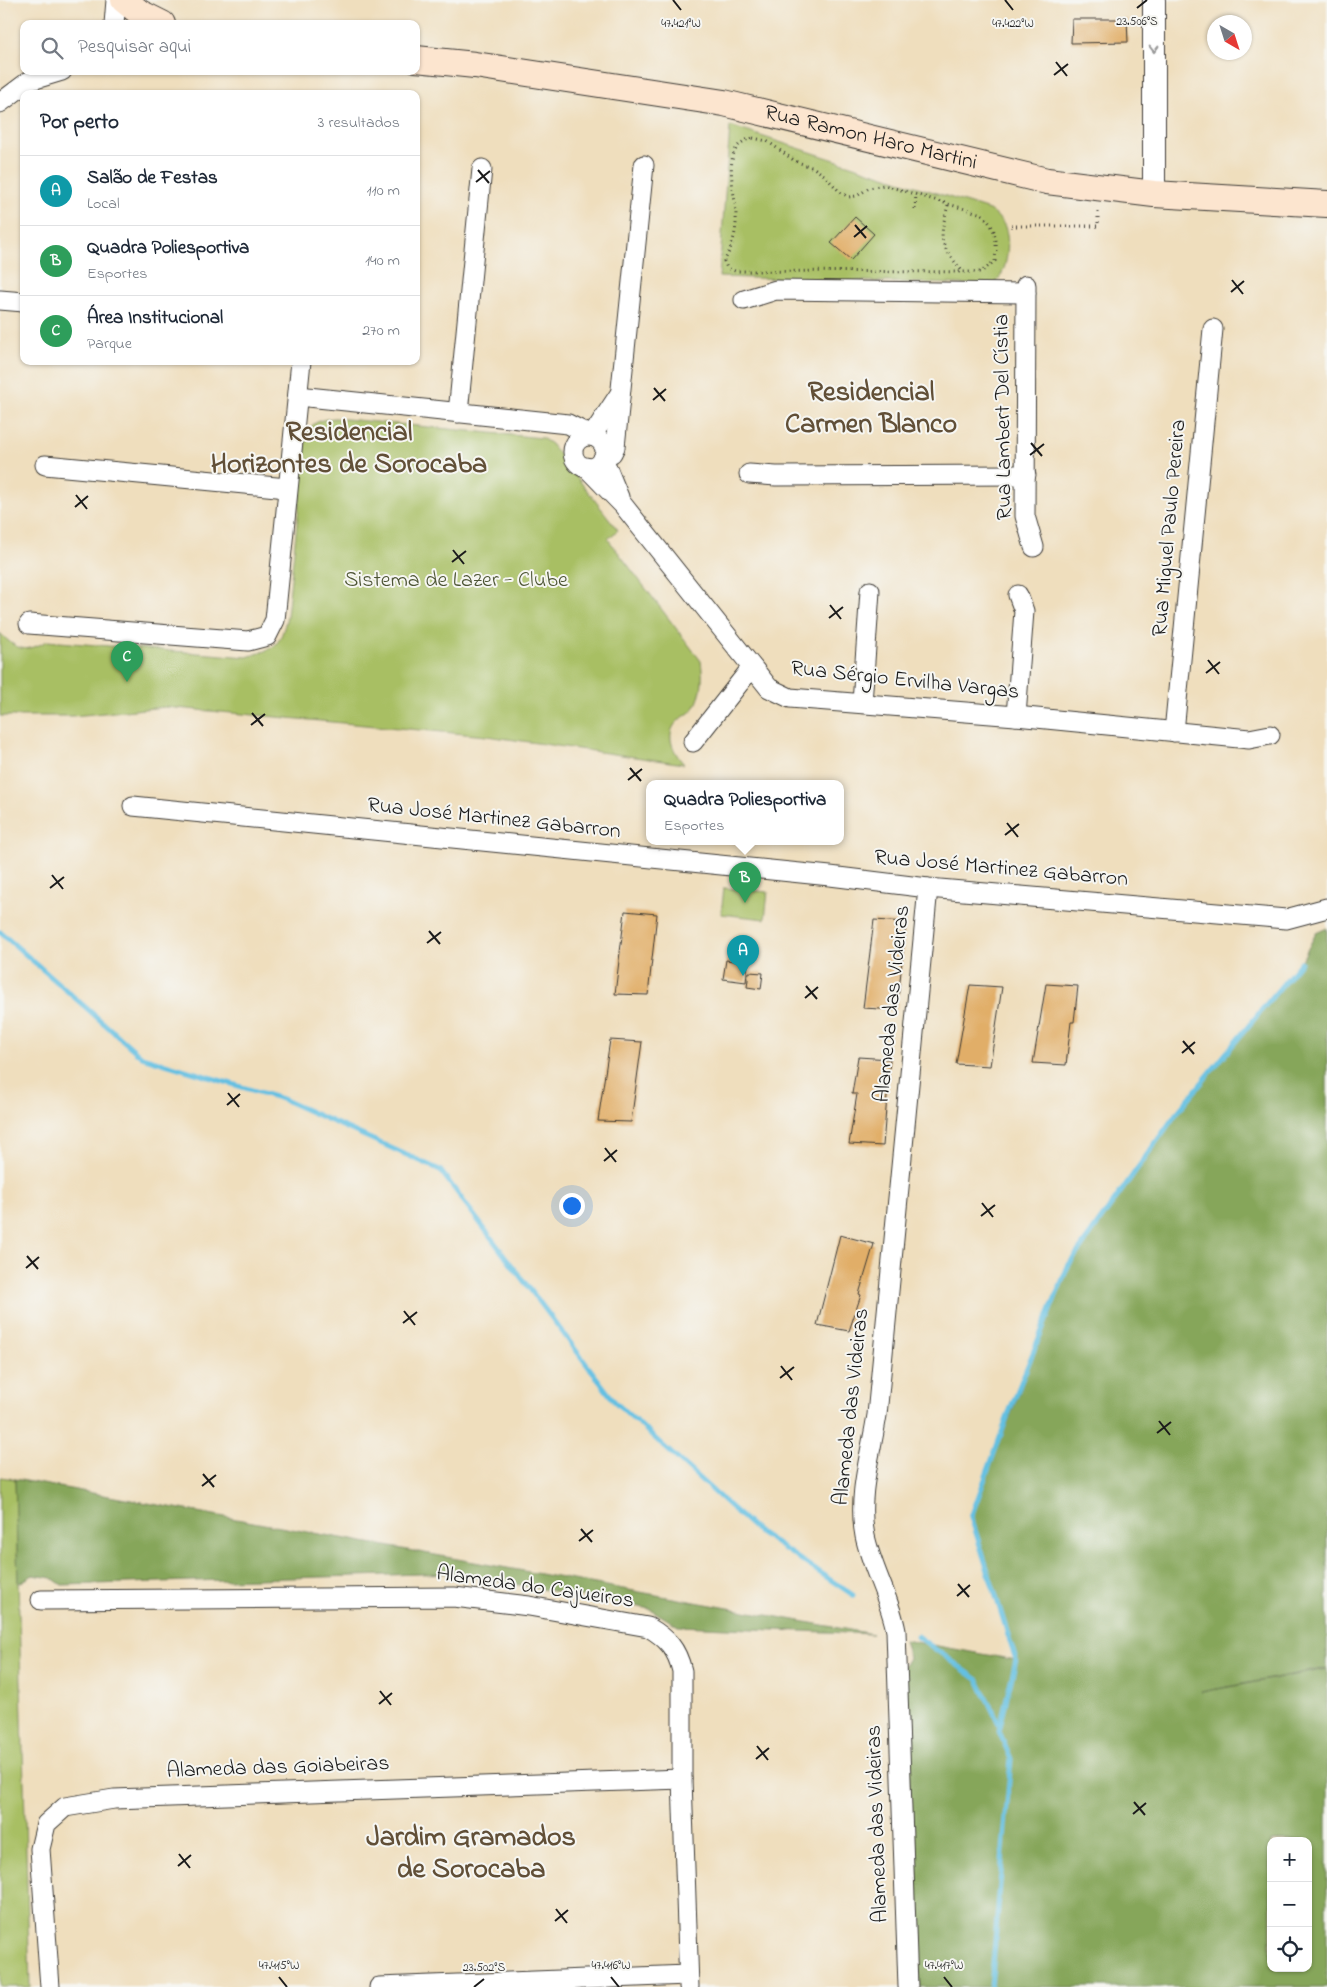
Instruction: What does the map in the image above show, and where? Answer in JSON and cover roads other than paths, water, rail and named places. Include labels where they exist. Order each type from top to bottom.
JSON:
[{"type":"main road","points":[[124,0],[140,13],[154,20]]},
{"type":"main road","name":"Rua Ramon Haro Martini","points":[[420,58],[475,64],[724,103],[1014,174],[1154,194],[1327,204]]},
{"type":"street","points":[[114,20],[116,0]]},
{"type":"street","points":[[1154,0],[1154,194]]},
{"type":"street","points":[[0,102],[29,81],[49,75]]},
{"type":"street","points":[[586,467],[593,467],[612,453],[615,447],[644,165]]},
{"type":"street","points":[[458,413],[482,169]]},
{"type":"street","name":"Rua Lambert Del Cístia","points":[[744,300],[776,290],[1026,289],[1025,516],[1034,547]]},
{"type":"street","points":[[0,300],[20,302]]},
{"type":"street","name":"Rua Miguel Paulo Pereira","points":[[1174,732],[1213,330]]},
{"type":"street","points":[[29,624],[248,641],[267,636],[275,620],[301,365]]},
{"type":"street","points":[[573,452],[578,440],[592,436],[619,394]]},
{"type":"street","points":[[298,396],[540,420],[568,424],[592,436]]},
{"type":"street","name":"Rua Sérgio Ervilha Vargas","points":[[540,420],[573,452],[580,465],[586,467],[623,505],[769,688],[790,698],[1016,716],[1249,739],[1270,736]]},
{"type":"street","name":"Rua Sérgio Ervilha Vargas","points":[[592,436],[603,444],[605,453],[603,458],[623,505]]},
{"type":"street","points":[[45,465],[287,488]]},
{"type":"street","points":[[749,474],[776,476],[1026,475]]},
{"type":"street","points":[[862,703],[870,591]]},
{"type":"street","points":[[1016,716],[1024,611],[1018,595]]},
{"type":"street","points":[[693,742],[752,667]]},
{"type":"street","name":"Rua José Martinez Gabarron","points":[[133,806],[830,876],[928,888],[1286,919],[1327,908]]},
{"type":"street","name":"Alameda das Videiras","points":[[908,1987],[896,1631],[892,1610],[873,1567],[865,1534],[863,1494],[877,1415],[928,888]]},
{"type":"street","name":"Alameda do Cajueiros","points":[[41,1600],[454,1597],[529,1606],[648,1627],[665,1636],[679,1656],[682,1671],[682,1778],[689,1981]]},
{"type":"street","name":"Alameda das Goiabeiras","points":[[50,1987],[40,1849],[46,1824],[65,1807],[114,1799],[682,1778]]},
{"type":"street","points":[[379,1987],[689,1981]]},
{"type":"waterway","points":[[0,932],[142,1057],[282,1099],[440,1170],[615,1402],[756,1530],[853,1595]]},
{"type":"waterway","points":[[1000,1726],[1016,1660],[971,1517],[1011,1407],[1068,1266],[1176,1114],[1301,962]]},
{"type":"waterway","points":[[917,1636],[978,1680],[1000,1726],[999,1731],[1011,1759],[991,1987]]},
{"type":"place","name":"Área Institucional","points":[[127,682]]},
{"type":"place","name":"Quadra Poliesportiva","points":[[745,903]]},
{"type":"place","name":"Salão de Festas","points":[[743,976]]},
{"type":"district","name":"Residencial Carmen Blanco","points":[[871,409]]},
{"type":"district","name":"Residencial Horizontes de Sorocaba","points":[[349,449]]},
{"type":"district","name":"Jardim Gramados de Sorocaba","points":[[471,1854]]},
{"type":"park label","name":"Sistema de Lazer - Clube","points":[[456,581]]}]
